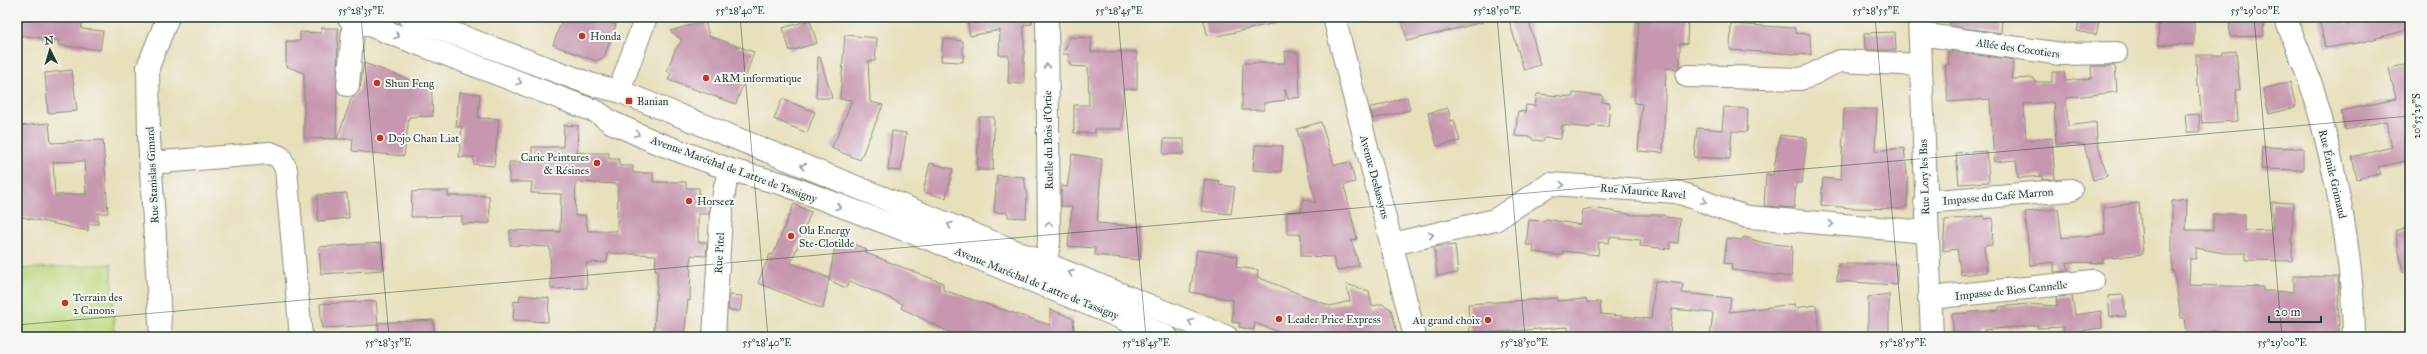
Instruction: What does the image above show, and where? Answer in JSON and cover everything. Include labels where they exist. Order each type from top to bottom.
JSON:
[{"type":"street","name":"Rue Stanislas Gimard","points":[[161,337],[151,163],[148,67],[168,17]]},
{"type":"street","name":"Avenue Maréchal de Lattre de Tassigny","points":[[409,17],[593,85],[619,91],[730,138],[1046,262],[1227,337]]},
{"type":"street","points":[[619,91],[646,17]]},
{"type":"street","name":"Ruelle du Bois d'Ortie","points":[[1046,17],[1049,242],[1046,262]]},
{"type":"street","name":"Avenue Desbassyns","points":[[1334,17],[1393,244],[1415,337]]},
{"type":"street","name":"Rue Émile Grimaud","points":[[2284,17],[2314,96],[2341,205],[2348,251],[2354,337]]},
{"type":"street","points":[[348,85],[351,18]]},
{"type":"street","name":"Avenue Maréchal de Lattre de Tassigny","points":[[351,18],[597,112],[611,122],[655,142],[731,170],[783,184],[966,254],[1166,337]]},
{"type":"street","name":"Allée des Cocotiers","points":[[1920,26],[2061,54],[2116,53]]},
{"type":"street","name":"Rue Lory les Bas","points":[[1920,26],[1925,202],[1932,337]]},
{"type":"street","points":[[1687,76],[1800,79],[1811,77],[1831,63],[1841,61],[1921,65]]},
{"type":"street","points":[[151,163],[270,153],[280,158],[286,169],[301,337]]},
{"type":"street","name":"Rue Pitel","points":[[714,337],[721,215],[725,186],[731,170]]},
{"type":"street","name":"Rue Maurice Ravel","points":[[1393,244],[1495,220],[1550,184],[1676,192],[1691,195],[1730,213],[1749,217],[1927,232]]},
{"type":"street","name":"Impasse du Café Marron","points":[[1925,202],[2071,190]]},
{"type":"street","name":"Impasse de Bios Cannelle","points":[[1929,298],[2093,281]]},
{"type":"green space","name":"Terrain des 2 Canons","points":[[111,264],[115,337],[17,337],[17,269]]},
{"type":"building","points":[[17,17],[83,17],[81,29],[103,31],[100,50],[58,45],[59,40],[17,35]]},
{"type":"building","points":[[563,17],[594,17],[616,25],[604,57],[596,61],[553,45]]},
{"type":"building","points":[[967,17],[1032,17],[1032,24],[1024,25],[1024,84],[1008,83],[1009,55],[999,55],[1000,30],[970,36]]},
{"type":"building","points":[[1203,17],[1275,17],[1276,23],[1217,36],[1207,34]]},
{"type":"building","points":[[1401,17],[1483,17],[1483,22],[1407,41]]},
{"type":"building","points":[[1508,17],[1528,17],[1540,65],[1524,70]]},
{"type":"building","points":[[1639,17],[1688,17],[1687,44],[1680,43],[1680,66],[1677,69],[1666,68],[1663,153],[1638,151],[1642,104],[1634,103]]},
{"type":"building","points":[[1950,17],[2002,17],[2001,33],[1949,26]]},
{"type":"building","points":[[2080,17],[2100,17],[2096,35],[2077,31]]},
{"type":"building","points":[[2159,17],[2194,17],[2194,44],[2158,45]]},
{"type":"building","points":[[2319,17],[2344,17],[2346,25],[2375,17],[2410,17],[2410,29],[2363,42],[2325,48]]},
{"type":"building","points":[[2263,18],[2264,36],[2230,37],[2229,19]]},
{"type":"building","points":[[810,20],[817,43],[790,51],[783,28]]},
{"type":"building","points":[[705,21],[709,36],[754,52],[736,104],[668,80],[671,73],[667,71],[675,50],[682,40],[670,31]]},
{"type":"building","points":[[1731,24],[1795,28],[1795,33],[1810,34],[1811,55],[1730,50]]},
{"type":"building","points":[[321,28],[338,28],[336,139],[304,138],[304,73],[286,66],[286,41],[300,41],[300,32],[321,33]]},
{"type":"building","points":[[1895,32],[1896,50],[1865,50],[1864,33]]},
{"type":"building","points":[[845,35],[877,38],[875,61],[868,61],[870,102],[883,105],[860,160],[831,148],[852,100],[840,99]]},
{"type":"building","points":[[1070,37],[1092,38],[1091,52],[1137,52],[1137,89],[1123,89],[1122,129],[1095,129],[1095,133],[1074,133],[1074,105],[1089,105],[1088,67],[1070,66],[1068,54],[1063,54]]},
{"type":"building","points":[[943,39],[963,41],[963,62],[941,61]]},
{"type":"building","points":[[1285,51],[1298,53],[1300,97],[1288,99],[1285,89],[1285,100],[1264,103],[1264,110],[1242,110],[1243,63],[1285,63]]},
{"type":"building","points":[[1948,51],[2014,60],[2011,79],[2034,78],[2035,82],[2052,82],[2052,72],[2064,72],[2065,81],[2092,78],[2091,66],[2115,66],[2117,92],[2066,98],[2068,126],[2096,122],[2097,140],[2107,176],[2093,180],[2084,144],[2056,145],[2054,102],[2024,104],[2026,140],[2052,138],[2055,179],[2042,180],[2042,176],[2018,178],[2016,160],[1994,162],[1990,99],[1948,102],[1945,65],[1949,65]]},
{"type":"building","points":[[2236,51],[2240,90],[2236,90],[2238,121],[2202,123],[2199,87],[2197,87],[2196,55],[2223,55],[2223,52]]},
{"type":"building","points":[[818,57],[820,57],[832,98],[816,98]]},
{"type":"building","points":[[364,63],[416,82],[431,81],[433,116],[409,117],[404,156],[352,151],[353,139],[337,139],[352,97],[358,92],[360,87]]},
{"type":"building","points":[[2410,64],[2410,160],[2378,167],[2380,174],[2357,179],[2352,157],[2392,147],[2386,121],[2345,130],[2341,111],[2396,99],[2389,68]]},
{"type":"building","points":[[72,70],[77,111],[48,113],[45,73]]},
{"type":"building","points":[[2290,82],[2296,107],[2269,114],[2263,89]]},
{"type":"building","points":[[459,92],[480,94],[478,118],[499,119],[494,166],[473,164],[474,157],[459,157],[462,127],[456,127]]},
{"type":"building","points":[[1573,93],[1603,96],[1602,102],[1610,103],[1608,127],[1592,126],[1590,128],[1562,125],[1561,139],[1545,138],[1543,141],[1533,140],[1531,137],[1515,136],[1518,111],[1525,112],[1526,105],[1535,106],[1537,94],[1573,97]]},
{"type":"building","points":[[1407,97],[1410,110],[1373,119],[1370,108]]},
{"type":"building","points":[[782,99],[815,112],[807,133],[774,119]]},
{"type":"building","points":[[1724,107],[1748,109],[1747,132],[1732,131],[1730,159],[1694,157],[1697,128],[1722,130]]},
{"type":"building","points":[[1448,108],[1451,121],[1454,120],[1460,141],[1437,146],[1428,113]]},
{"type":"building","points":[[1844,109],[1877,109],[1875,151],[1904,148],[1908,183],[1907,206],[1901,209],[1851,208],[1821,205],[1823,178],[1841,180]]},
{"type":"building","points":[[2199,114],[2200,132],[2187,132],[2185,115]]},
{"type":"building","points":[[979,117],[994,117],[993,170],[977,170]]},
{"type":"building","points":[[1321,122],[1334,165],[1350,162],[1355,182],[1344,185],[1357,239],[1351,240],[1359,265],[1337,271],[1333,257],[1301,256],[1301,234],[1287,234],[1287,212],[1301,212],[1303,199],[1316,203],[1297,129]]},
{"type":"building","points":[[49,123],[51,143],[103,140],[108,213],[98,213],[98,224],[88,224],[88,231],[17,216],[19,126]],"holes":[[[84,161],[86,194],[55,195],[53,162]]]},
{"type":"building","points":[[564,125],[578,126],[577,153],[609,153],[609,159],[619,159],[619,166],[633,166],[633,173],[653,173],[653,182],[686,182],[686,188],[699,188],[699,199],[710,200],[709,214],[698,214],[698,242],[707,242],[706,256],[691,255],[690,301],[688,300],[684,337],[660,337],[660,330],[654,330],[658,270],[655,270],[656,255],[608,253],[607,262],[586,263],[587,288],[551,289],[550,247],[510,245],[510,230],[560,232],[561,194],[531,193],[532,182],[509,182],[509,162],[532,162],[532,147],[563,147]],"holes":[[[576,182],[618,184],[617,231],[588,231],[585,215],[575,216]]]},
{"type":"building","points":[[892,131],[906,133],[901,171],[888,170]]},
{"type":"building","points":[[1780,135],[1807,138],[1802,183],[1796,183],[1794,208],[1764,206],[1766,174],[1773,175]]},
{"type":"building","points":[[1164,139],[1184,139],[1184,154],[1163,154]]},
{"type":"building","points":[[1255,145],[1283,146],[1281,172],[1253,170]]},
{"type":"building","points":[[2262,147],[2303,148],[2303,170],[2261,169]]},
{"type":"building","points":[[1987,151],[1989,182],[1959,184],[1956,153]]},
{"type":"building","points":[[1072,154],[1102,159],[1097,223],[1142,227],[1140,260],[1095,255],[1095,248],[1068,246],[1072,207],[1061,206],[1061,195],[1062,186],[1067,187]]},
{"type":"building","points":[[930,163],[953,169],[946,198],[923,192]]},
{"type":"building","points":[[997,175],[1024,177],[1027,195],[1026,218],[1008,217],[1008,213],[994,212]]},
{"type":"building","points":[[1205,179],[1220,181],[1219,185],[1235,187],[1231,214],[1201,211]]},
{"type":"building","points":[[448,191],[448,196],[489,196],[490,223],[462,224],[462,216],[411,217],[412,192]]},
{"type":"building","points":[[347,193],[349,218],[318,221],[317,195]]},
{"type":"building","points":[[2187,199],[2186,230],[2213,230],[2213,214],[2245,214],[2245,231],[2272,230],[2272,202],[2293,203],[2292,261],[2246,260],[2246,253],[2224,253],[2196,248],[2196,259],[2190,259],[2189,285],[2263,287],[2263,291],[2294,292],[2294,276],[2338,277],[2339,337],[2246,337],[2246,332],[2215,331],[2186,335],[2184,318],[2181,318],[2174,272],[2172,272],[2172,201]]},
{"type":"building","points":[[2139,203],[2143,254],[2103,259],[2103,263],[2067,262],[2068,271],[2054,272],[2054,262],[2030,265],[2025,212],[2058,209],[2062,238],[2105,234],[2103,207]]},
{"type":"building","points":[[794,204],[811,212],[791,263],[829,278],[823,309],[758,283],[770,254],[773,255]]},
{"type":"building","points":[[1592,208],[1635,215],[1664,215],[1666,217],[1680,219],[1678,243],[1670,242],[1670,249],[1640,246],[1641,240],[1610,237],[1609,243],[1599,242],[1598,255],[1563,251],[1563,255],[1554,255],[1533,252],[1534,245],[1526,245],[1529,220],[1543,221],[1546,219],[1581,225],[1583,210]]},
{"type":"building","points":[[1984,216],[1984,219],[1993,218],[1992,245],[1984,246],[1987,272],[1961,275],[1957,249],[1943,251],[1945,220]]},
{"type":"building","points":[[2410,227],[2410,271],[2403,272],[2395,231]]},
{"type":"building","points":[[1744,237],[1764,243],[1792,246],[1791,277],[1731,270],[1732,264],[1724,263],[1727,238],[1741,240]]},
{"type":"building","points":[[836,240],[852,243],[867,250],[866,253],[943,283],[943,290],[1050,325],[1050,309],[1073,319],[1074,333],[1078,334],[1077,337],[959,337],[901,308],[903,304],[850,281],[846,288],[829,280]]},
{"type":"building","points":[[381,243],[383,270],[321,274],[319,247]]},
{"type":"building","points":[[1455,245],[1458,273],[1437,276],[1434,247]]},
{"type":"building","points":[[1197,250],[1237,256],[1236,267],[1258,270],[1257,277],[1330,306],[1350,301],[1346,284],[1369,291],[1372,306],[1382,304],[1391,309],[1398,337],[1292,337],[1255,323],[1254,330],[1239,327],[1240,323],[1232,322],[1233,300],[1190,292]]},
{"type":"building","points":[[1838,264],[1897,264],[1897,285],[1837,281]]},
{"type":"building","points":[[1655,281],[1683,284],[1682,293],[1731,298],[1729,312],[1795,304],[1794,308],[1816,305],[1820,332],[1788,337],[1710,337],[1713,313],[1672,309],[1670,337],[1568,337],[1568,327],[1470,334],[1468,304],[1557,298],[1557,301],[1586,299],[1587,302],[1600,302],[1601,314],[1651,319]]},
{"type":"building","points":[[1889,294],[1889,334],[1868,334],[1868,297]]},
{"type":"building","points":[[520,295],[549,298],[548,322],[513,320],[514,301],[519,302]]},
{"type":"building","points":[[729,295],[742,296],[740,311],[728,310]]},
{"type":"building","points":[[2123,295],[2126,316],[2110,317],[2108,296]]},
{"type":"building","points":[[2072,296],[2075,315],[2101,311],[2102,328],[2064,333],[2064,327],[2037,328],[2038,325],[1984,330],[1984,337],[1954,337],[1952,314],[1999,310],[1999,307],[2028,304],[2057,306],[2056,297]]},
{"type":"building","points":[[376,301],[378,325],[322,328],[320,304]]},
{"type":"building","points":[[433,320],[435,337],[379,337],[378,323]]},
{"type":"place","name":"Honda","points":[[582,36]]},
{"type":"place","name":"ARM informatique","points":[[706,78]]},
{"type":"place","name":"Shun Feng","points":[[377,83]]},
{"type":"place","name":"Banian","points":[[629,101]]},
{"type":"place","name":"Dojo Chan Liat","points":[[380,138]]},
{"type":"place","name":"Caric Peintures & Résines","points":[[597,163]]},
{"type":"place","name":"Horseez","points":[[689,201]]},
{"type":"place","name":"Ola Energy Ste-Clotilde","points":[[791,236]]},
{"type":"place","name":"Terrain des 2 Canons","points":[[65,303]]},
{"type":"place","name":"Leader Price Express","points":[[1279,319]]},
{"type":"place","name":"Au grand choix","points":[[1488,320]]}]
